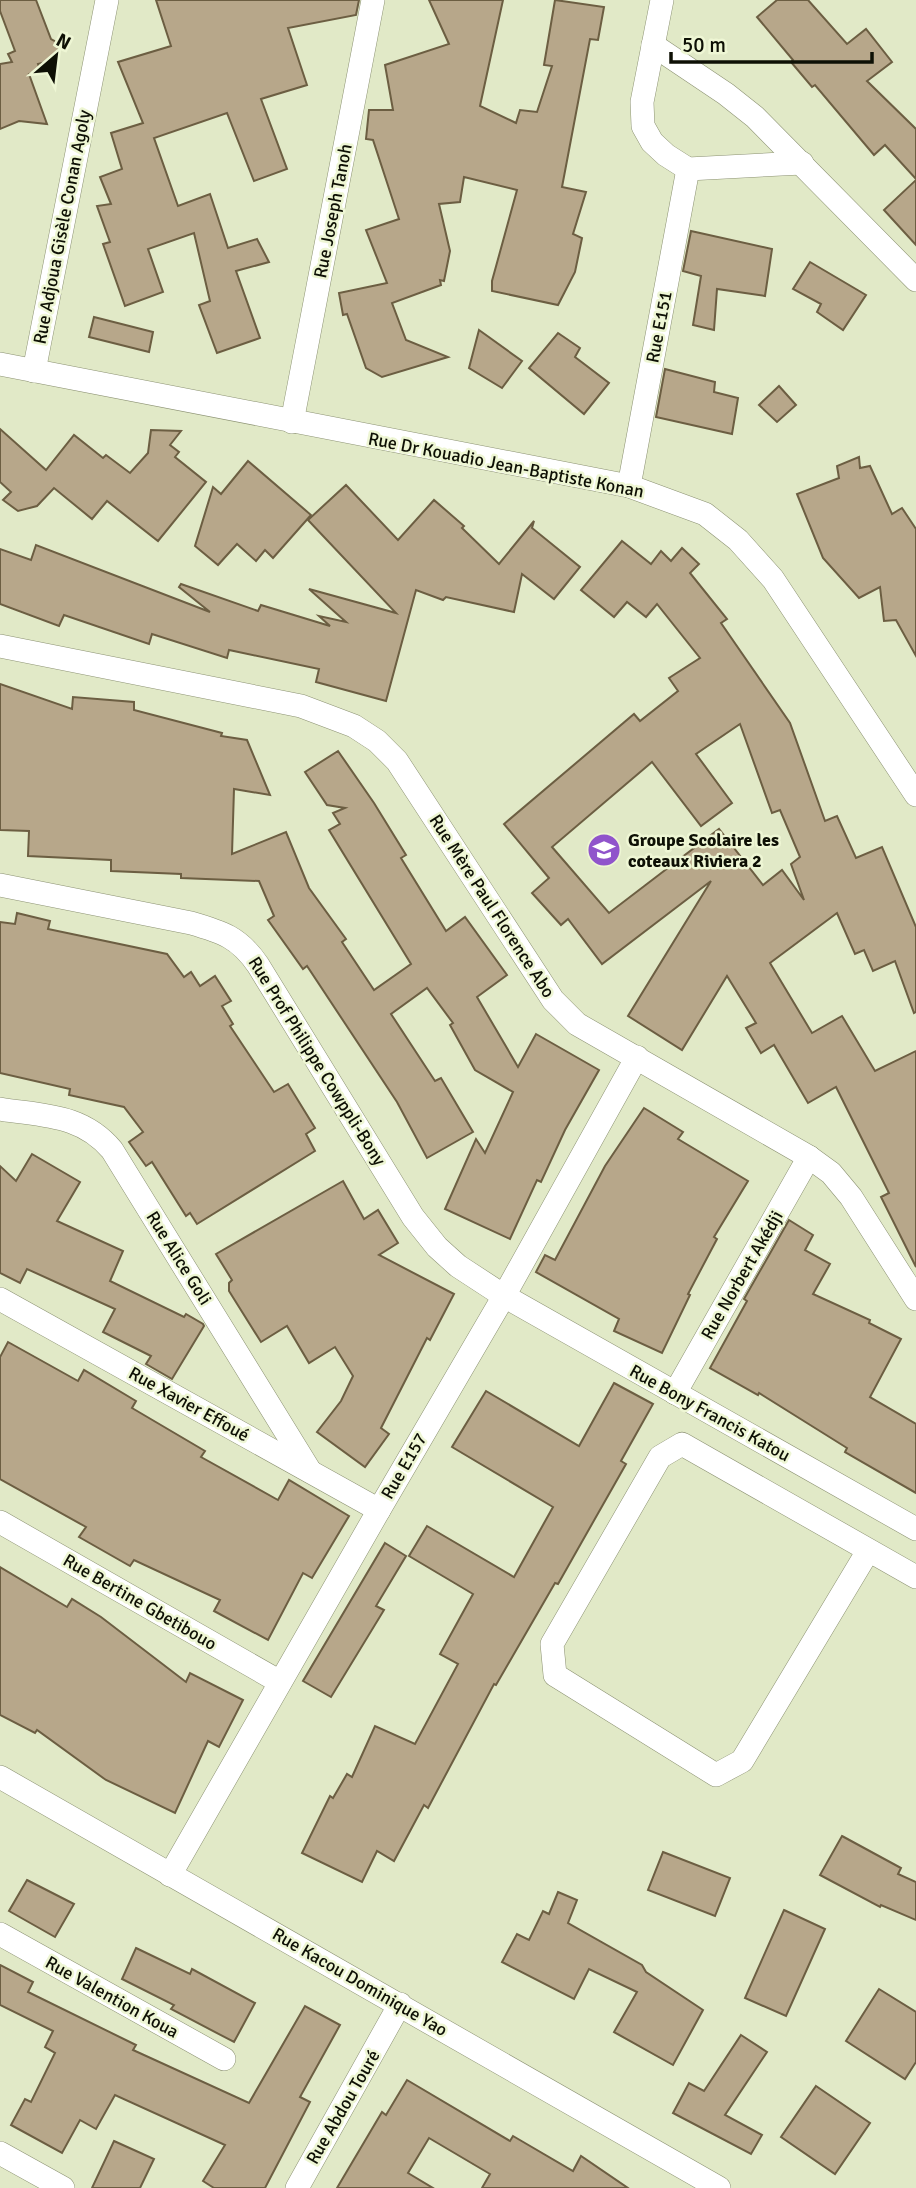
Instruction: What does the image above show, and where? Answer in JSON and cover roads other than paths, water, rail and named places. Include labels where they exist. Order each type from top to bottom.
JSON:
[{"type":"street","name":"Rue Adjoua Gisèle Conan Agoly","points":[[34,371],[107,0]]},
{"type":"street","name":"Rue Joseph Tanoh","points":[[292,422],[373,0]]},
{"type":"street","points":[[662,0],[642,102],[643,127],[659,148],[688,169],[802,163]]},
{"type":"street","points":[[653,45],[726,93],[755,117],[916,280]]},
{"type":"street","name":"Rue E151","points":[[629,486],[688,169]]},
{"type":"street","name":"Rue Dr Kouadio Jean-Baptiste Konan","points":[[0,364],[629,486],[705,514],[738,540],[773,579],[916,795]]},
{"type":"street","name":"Rue Mère Paul Florence Abo","points":[[0,646],[301,706],[354,726],[377,741],[397,761],[553,1000],[577,1024],[810,1157],[831,1173],[851,1197],[916,1299]]},
{"type":"street","name":"Rue Prof Philippe Cowppli-Bony","points":[[0,885],[219,930],[247,949],[413,1217],[437,1247],[458,1266],[504,1296]]},
{"type":"street","name":"Rue E157","points":[[170,1875],[504,1296],[637,1057]]},
{"type":"street","name":"Rue Alice Goli","points":[[0,1109],[81,1124],[107,1143],[310,1471]]},
{"type":"street","name":"Rue Norbert Akédji","points":[[675,1393],[810,1157]]},
{"type":"street","name":"Rue Bony Francis Katou","points":[[504,1296],[916,1529]]},
{"type":"street","name":"Rue Xavier Effoué","points":[[0,1300],[379,1510]]},
{"type":"street","points":[[869,1551],[742,1760],[716,1775],[555,1675],[552,1644],[660,1457],[682,1444],[916,1577]]},
{"type":"street","name":"Rue Bertine Gbetibouo","points":[[0,1522],[280,1682]]},
{"type":"street","name":"Rue Kacou Dominique Yao","points":[[0,1777],[719,2188]]},
{"type":"street","name":"Rue Valention Koua","points":[[0,1934],[224,2059]]},
{"type":"street","name":"Rue Abdou Touré","points":[[297,2188],[400,2004]]},
{"type":"street","points":[[0,2153],[63,2188]]},
{"type":"place","name":"Groupe Scolaire les coteaux Riviera 2","points":[[604,850]]}]
